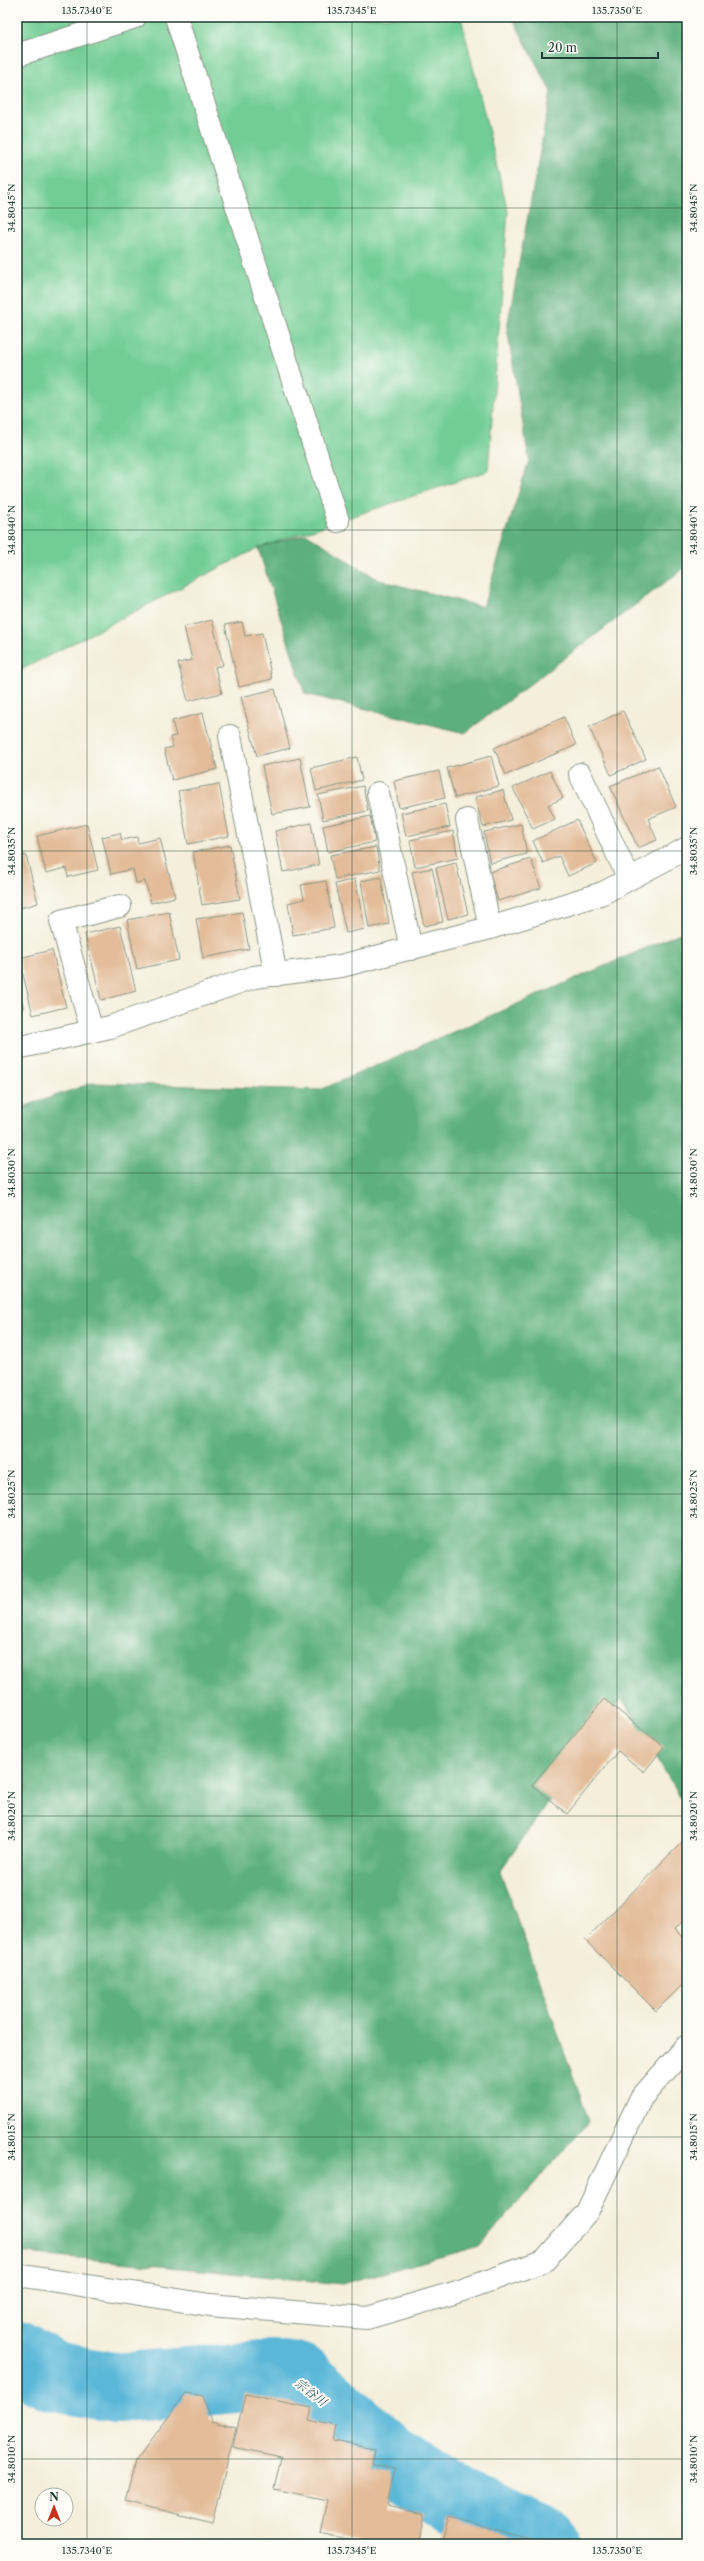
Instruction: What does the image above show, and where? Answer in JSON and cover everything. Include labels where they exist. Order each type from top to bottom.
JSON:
[{"type":"street","points":[[17,55],[135,17]]},
{"type":"street","points":[[176,17],[338,521]]},
{"type":"street","points":[[230,736],[276,975]]},
{"type":"street","points":[[580,774],[629,879]]},
{"type":"street","points":[[378,793],[411,949]]},
{"type":"street","points":[[467,820],[490,928]]},
{"type":"street","points":[[17,1048],[110,1027],[254,977],[341,966],[490,928],[603,893],[687,848]]},
{"type":"street","points":[[92,1031],[60,920],[120,906]]},
{"type":"street","points":[[17,2275],[210,2305],[367,2318],[464,2290],[544,2261],[587,2212],[641,2098],[687,2046]]},
{"type":"green space","points":[[17,17],[461,17],[508,212],[488,471],[258,548],[17,672]]},
{"type":"green space","points":[[512,17],[687,17],[687,566],[465,733],[305,694],[258,548],[307,534],[379,580],[483,607],[529,460],[507,328],[551,92]]},
{"type":"green space","points":[[687,930],[687,1809],[622,1698],[500,1871],[589,2121],[480,2246],[342,2284],[17,2252],[17,1109],[92,1083],[320,1090]]},
{"type":"building","points":[[212,620],[223,665],[215,667],[222,693],[188,701],[178,663],[192,660],[184,627]]},
{"type":"building","points":[[242,622],[245,636],[262,633],[272,679],[239,687],[225,625]]},
{"type":"building","points":[[275,689],[290,748],[257,756],[241,697]]},
{"type":"building","points":[[623,711],[646,759],[611,775],[589,727]]},
{"type":"building","points":[[203,713],[217,769],[172,780],[164,749],[173,747],[170,737],[176,736],[172,721]]},
{"type":"building","points":[[564,717],[576,745],[506,775],[494,748]]},
{"type":"building","points":[[491,756],[499,786],[455,798],[447,768]]},
{"type":"building","points":[[357,757],[362,780],[316,791],[311,768]]},
{"type":"building","points":[[300,758],[310,807],[272,814],[262,766]]},
{"type":"building","points":[[658,766],[676,807],[648,819],[657,840],[638,848],[610,786]]},
{"type":"building","points":[[439,771],[445,798],[399,808],[394,781]]},
{"type":"building","points":[[550,771],[563,798],[548,805],[555,819],[533,829],[513,788]]},
{"type":"building","points":[[219,784],[229,836],[188,844],[178,791]]},
{"type":"building","points":[[363,786],[368,811],[323,820],[318,795]]},
{"type":"building","points":[[503,790],[511,820],[483,827],[475,797]]},
{"type":"building","points":[[445,804],[450,827],[406,836],[401,813]]},
{"type":"building","points":[[370,816],[375,842],[328,852],[323,826]]},
{"type":"building","points":[[577,820],[597,863],[568,876],[559,856],[543,863],[533,841]]},
{"type":"building","points":[[311,823],[319,865],[283,872],[275,831]]},
{"type":"building","points":[[87,824],[98,870],[68,877],[66,868],[46,873],[37,836]]},
{"type":"building","points":[[521,824],[527,854],[490,863],[484,832]]},
{"type":"building","points":[[453,831],[458,858],[415,867],[410,840]]},
{"type":"building","points":[[120,833],[122,840],[137,837],[138,843],[160,838],[175,897],[151,903],[145,881],[136,883],[133,869],[111,874],[102,837]]},
{"type":"building","points":[[230,845],[240,899],[202,905],[193,852]]},
{"type":"building","points":[[376,847],[380,870],[335,879],[330,855]]},
{"type":"building","points":[[26,855],[38,903],[17,909],[17,857]]},
{"type":"building","points":[[531,859],[541,888],[498,901],[489,872]]},
{"type":"building","points":[[456,863],[468,914],[448,919],[436,868]]},
{"type":"building","points":[[432,868],[443,922],[424,926],[412,872]]},
{"type":"building","points":[[381,877],[389,924],[369,928],[361,881]]},
{"type":"building","points":[[355,879],[365,929],[346,933],[335,884]]},
{"type":"building","points":[[326,881],[334,928],[293,935],[288,903],[304,899],[301,885]]},
{"type":"building","points":[[169,912],[179,960],[137,969],[127,920]]},
{"type":"building","points":[[242,912],[249,949],[203,958],[196,919]]},
{"type":"building","points":[[120,926],[136,991],[101,1000],[85,934]]},
{"type":"building","points":[[52,950],[66,1007],[33,1015],[19,958]]},
{"type":"building","points":[[17,983],[24,1009],[17,1010]]},
{"type":"building","points":[[604,1699],[664,1747],[644,1772],[618,1751],[567,1814],[532,1785]]},
{"type":"building","points":[[687,1837],[687,1917],[675,1929],[687,1941],[687,1980],[656,2011],[585,1940]]},
{"type":"building","points":[[186,2393],[203,2396],[211,2421],[236,2428],[212,2523],[125,2501],[135,2462]]},
{"type":"building","points":[[245,2394],[312,2408],[309,2420],[336,2426],[333,2441],[375,2449],[372,2464],[394,2468],[386,2506],[424,2514],[418,2544],[373,2544],[320,2533],[327,2500],[274,2489],[281,2457],[233,2447]]},
{"type":"building","points":[[448,2517],[537,2542],[536,2544],[440,2544]]},
{"type":"waterway","name":"宗谷川","points":[[17,2356],[52,2376],[117,2388],[273,2375],[297,2378],[388,2457],[454,2500],[546,2544]]}]
